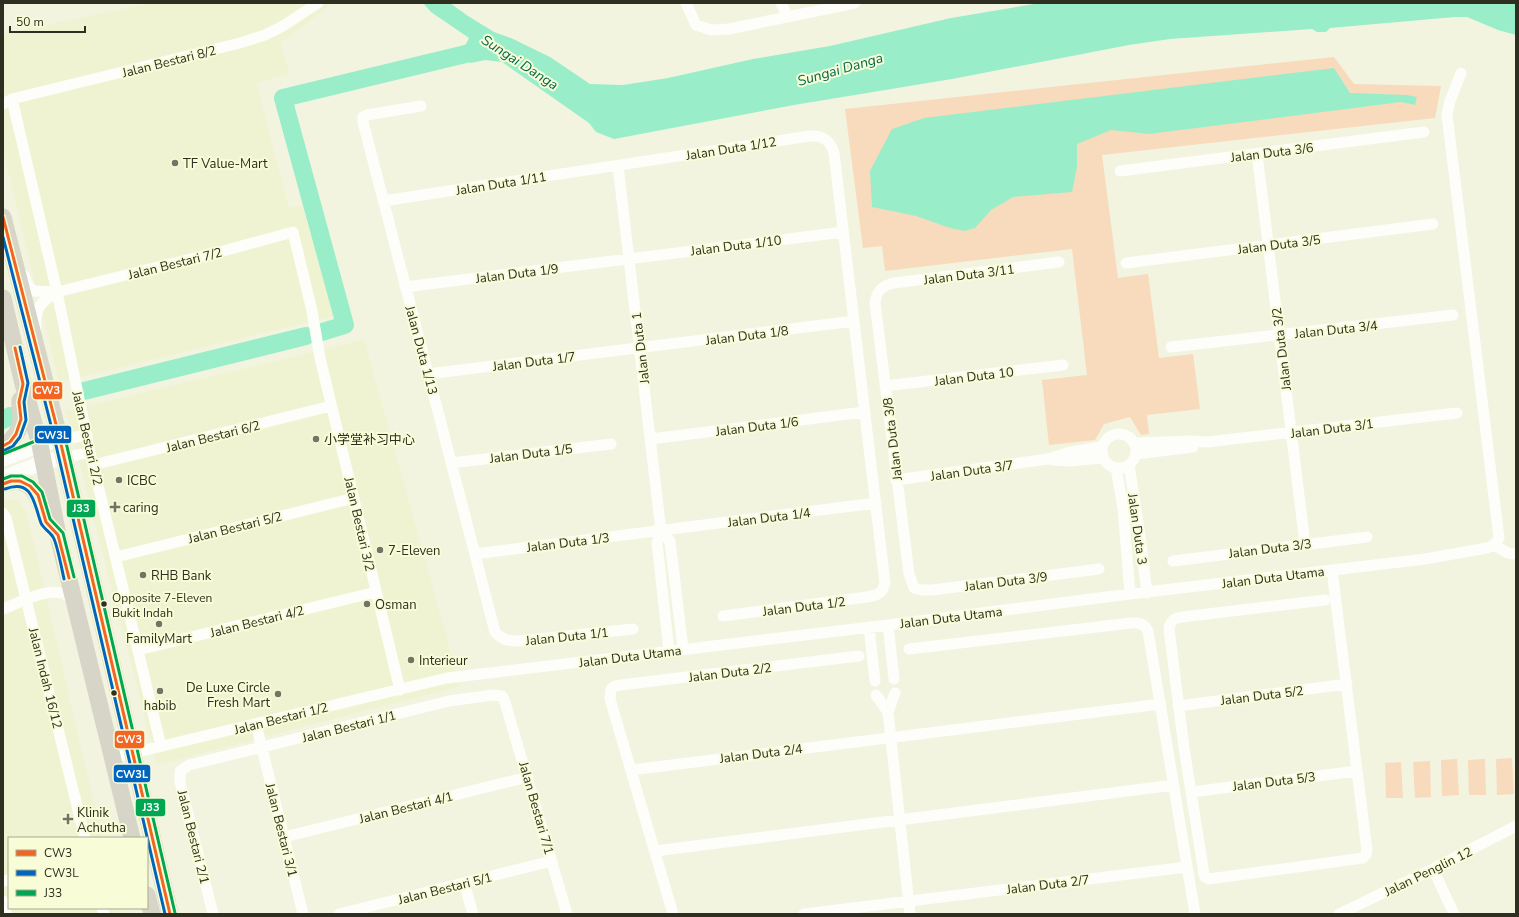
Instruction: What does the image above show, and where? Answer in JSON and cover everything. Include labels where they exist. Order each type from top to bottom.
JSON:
[{"type":"main road","points":[[3,217],[60,440],[170,914]]},
{"type":"main road","points":[[3,298],[23,384],[40,445],[58,535],[132,837]]},
{"type":"main road","points":[[3,446],[10,442],[20,426],[21,419],[19,402],[23,384]]},
{"type":"main road","points":[[3,459],[40,445],[60,440]]},
{"type":"main road","points":[[3,478],[44,462],[64,458]]},
{"type":"main road","points":[[3,484],[11,481],[20,481],[30,486],[38,495],[46,522],[58,535]]},
{"type":"main road","points":[[148,900],[152,914]]},
{"type":"street","name":"Jalan Bestari 8/2","points":[[6,100],[240,43],[265,35],[283,26],[318,3]]},
{"type":"street","points":[[686,3],[696,25],[711,30],[729,29],[855,3]]},
{"type":"street","points":[[781,3],[787,16]]},
{"type":"street","points":[[1462,73],[1450,101],[1447,115],[1497,542],[1506,553],[1516,554]]},
{"type":"street","name":"Jalan Bestari 2/2","points":[[6,100],[56,292],[90,452],[161,746]]},
{"type":"street","name":"Jalan Duta 1/13","points":[[421,106],[373,114],[363,117],[363,122],[492,622],[495,632],[501,639]]},
{"type":"street","name":"Jalan Duta 3/6","points":[[1120,171],[1424,132]]},
{"type":"street","name":"Jalan Duta 1/12","points":[[618,166],[819,135],[829,142],[834,153],[843,232]]},
{"type":"street","name":"Jalan Duta 3/2","points":[[1258,154],[1305,544]]},
{"type":"street","name":"Jalan Duta 1/11","points":[[383,201],[618,166]]},
{"type":"street","name":"Jalan Duta 1","points":[[618,166],[661,531],[657,543],[669,651]]},
{"type":"street","name":"Jalan Duta 3/5","points":[[1126,263],[1433,224]]},
{"type":"street","name":"Jalan Bestari 7/2","points":[[12,254],[29,287],[34,291],[56,292],[223,251],[292,232]]},
{"type":"street","name":"Jalan Bestari 3/2","points":[[292,232],[312,311],[320,358],[400,690]]},
{"type":"street","points":[[843,232],[876,503]]},
{"type":"street","name":"Jalan Duta 1/10","points":[[629,259],[843,232]]},
{"type":"street","name":"Jalan Duta 1/9","points":[[406,287],[629,259]]},
{"type":"street","name":"Jalan Duta 3/11","points":[[880,289],[886,285],[1060,262]]},
{"type":"street","name":"Jalan Duta 3/8","points":[[880,289],[875,304],[896,480],[909,574],[914,588]]},
{"type":"street","name":"Jalan Bestari 7/2","points":[[33,338],[36,329],[37,308],[56,292]]},
{"type":"street","name":"Jalan Duta 3/4","points":[[1171,347],[1453,315]]},
{"type":"street","name":"Jalan Duta 1/8","points":[[640,349],[854,321]]},
{"type":"street","name":"Jalan Duta 1/7","points":[[428,374],[640,349]]},
{"type":"street","name":"Jalan Duta 10","points":[[885,386],[1063,365]]},
{"type":"street","name":"Jalan Bestari 6/2","points":[[94,465],[332,406]]},
{"type":"street","name":"Jalan Duta 1/6","points":[[650,439],[864,412]]},
{"type":"street","name":"Jalan Duta 3/1","points":[[1135,449],[1191,441],[1207,442],[1457,413]]},
{"type":"street","points":[[1114,434],[1126,435],[1131,438],[1135,449],[1134,461],[1129,465],[1116,468],[1108,465],[1102,453],[1104,441],[1114,434]]},
{"type":"street","points":[[60,440],[87,435]]},
{"type":"street","name":"Jalan Duta 1/5","points":[[451,463],[611,444]]},
{"type":"street","points":[[64,458],[90,452]]},
{"type":"street","name":"Jalan Duta 3/7","points":[[896,480],[1048,459],[1070,452],[1102,453]]},
{"type":"street","name":"Jalan Duta 3","points":[[1129,465],[1147,593]]},
{"type":"street","name":"Jalan Duta 3","points":[[1116,468],[1122,508],[1130,594]]},
{"type":"street","name":"Jalan Bestari 5/2","points":[[116,556],[354,498]]},
{"type":"street","name":"Jalan Duta 1/4","points":[[661,531],[876,503]]},
{"type":"street","name":"Jalan Duta 1/2","points":[[723,616],[877,595],[883,590],[885,583],[885,572],[876,503]]},
{"type":"street","name":"Jalan Indah 16/12","points":[[5,515],[85,837]]},
{"type":"street","name":"Jalan Duta 1","points":[[661,531],[670,541],[683,649]]},
{"type":"street","name":"Jalan Duta 1/3","points":[[475,554],[661,531]]},
{"type":"street","name":"Jalan Duta 3/3","points":[[1173,560],[1367,536]]},
{"type":"street","name":"Jalan Duta Utama","points":[[400,690],[447,678],[1425,559],[1487,548],[1497,542]]},
{"type":"street","name":"Jalan Duta 3/9","points":[[914,588],[932,590],[1099,570]]},
{"type":"street","points":[[1325,600],[1182,617],[1172,620],[1168,629],[1178,706],[1204,874],[1205,877],[1209,879],[1363,858],[1366,855],[1367,851],[1332,570]]},
{"type":"street","points":[[3,609],[42,594],[60,592],[68,597],[76,608]]},
{"type":"street","name":"Jalan Bestari 4/2","points":[[138,650],[376,592]]},
{"type":"street","points":[[909,649],[1137,622],[1146,626],[1161,704],[1195,914]]},
{"type":"street","points":[[888,625],[894,679]]},
{"type":"street","points":[[869,627],[875,681]]},
{"type":"street","name":"Jalan Duta 1/1","points":[[501,639],[519,641],[633,629]]},
{"type":"street","name":"Jalan Duta 2/2","points":[[631,770],[610,698],[611,689],[615,686],[859,656]]},
{"type":"street","name":"Jalan Duta 5/2","points":[[1178,706],[1346,684]]},
{"type":"street","name":"Jalan Bestari 1/2","points":[[161,746],[400,690]]},
{"type":"street","points":[[895,693],[888,712],[910,914]]},
{"type":"street","name":"Jalan Bestari 1/1","points":[[189,765],[449,701],[498,695],[502,696],[506,703]]},
{"type":"street","points":[[876,695],[888,712]]},
{"type":"street","name":"Jalan Bestari 7/1","points":[[506,703],[567,914]]},
{"type":"street","name":"Jalan Duta 2/4","points":[[631,770],[1161,704]]},
{"type":"street","name":"Jalan Bestari 3/1","points":[[256,724],[303,914]]},
{"type":"street","points":[[112,758],[161,746]]},
{"type":"street","name":"Jalan Bestari 2/1","points":[[189,765],[180,771],[180,782],[213,914]]},
{"type":"street","points":[[631,770],[672,914]]},
{"type":"street","name":"Jalan Duta 5/3","points":[[1191,792],[1357,771]]},
{"type":"street","name":"Jalan Bestari 4/1","points":[[284,837],[528,777]]},
{"type":"street","points":[[655,851],[1174,785]]},
{"type":"street","name":"Jalan Penglin 12","points":[[1339,914],[1433,869],[1516,826]]},
{"type":"street","name":"Jalan Bestari 5/1","points":[[338,914],[552,861]]},
{"type":"street","name":"Jalan Duta 2/7","points":[[804,914],[1187,867]]},
{"type":"street","points":[[1433,869],[1454,914]]},
{"type":"street","points":[[464,883],[473,914]]},
{"type":"street","points":[[3,901],[6,914]]},
{"type":"shaded area","points":[[151,3],[333,3],[280,43],[290,74],[256,83],[289,208],[302,205],[334,316],[59,382],[3,150],[3,34]]},
{"type":"shaded area","points":[[1334,57],[1354,84],[1441,86],[1435,118],[1102,155],[1118,278],[1148,274],[1159,358],[1193,354],[1200,409],[1147,415],[1149,434],[1141,435],[1130,417],[1104,424],[1095,440],[1049,445],[1042,380],[1087,375],[1072,249],[885,271],[882,246],[863,248],[845,109]]},
{"type":"shaded area","points":[[364,340],[460,686],[157,765],[66,411]]},
{"type":"shaded area","points":[[3,499],[20,501],[27,515],[102,837],[8,837],[8,909],[118,909],[120,914],[3,914]]},
{"type":"shaded area","points":[[1512,758],[1514,794],[1497,795],[1496,759]]},
{"type":"shaded area","points":[[1457,759],[1459,795],[1442,796],[1441,760]]},
{"type":"shaded area","points":[[1485,759],[1486,795],[1469,795],[1468,760]]},
{"type":"shaded area","points":[[1430,761],[1431,797],[1415,798],[1413,762]]},
{"type":"shaded area","points":[[1401,762],[1403,798],[1386,798],[1385,763]]},
{"type":"water","name":"Sungai Danga","points":[[423,3],[450,3],[494,32],[511,38],[550,57],[590,84],[623,85],[668,78],[753,59],[830,46],[951,18],[1040,3],[1516,3],[1516,35],[1498,30],[1467,17],[1455,17],[1330,28],[1326,32],[1317,32],[1312,29],[1170,39],[1129,45],[952,79],[794,105],[614,139],[596,132],[589,123],[502,62],[485,60],[471,63],[463,59],[458,60],[455,56],[455,51],[466,44],[469,38],[431,12]]},
{"type":"water","points":[[1334,68],[1350,93],[1407,95],[1417,97],[1415,105],[1401,102],[1149,134],[1111,130],[1077,144],[1077,167],[1072,192],[1013,197],[991,210],[975,228],[965,231],[950,228],[916,216],[872,207],[870,171],[892,129],[924,118]]},
{"type":"waterway","name":"Sungai Danga","points":[[322,332],[345,325],[283,98],[478,51]]},
{"type":"waterway","points":[[84,391],[306,336]]},
{"type":"waterway","points":[[3,420],[10,416]]},
{"type":"transit line","name":"CW3","points":[[3,217],[60,440],[170,914]]},
{"type":"transit line","name":"CW3L","points":[[3,237],[55,441],[147,837]]},
{"type":"transit line","name":"CW3L","points":[[5,450],[13,446],[20,437],[26,420],[24,402],[28,383],[20,347]]},
{"type":"transit line","name":"CW3","points":[[3,446],[10,442],[16,434],[21,419],[19,402],[23,384],[15,348]]},
{"type":"transit line","name":"J33","points":[[3,454],[38,440],[59,435],[62,435],[65,438],[175,913]]},
{"type":"transit line","name":"J33","points":[[3,479],[11,476],[22,476],[33,482],[42,492],[50,519],[63,533],[74,577]]},
{"type":"transit line","name":"CW3","points":[[3,484],[11,481],[20,481],[30,486],[38,495],[46,522],[58,535],[69,578]]},
{"type":"transit line","name":"CW3L","points":[[5,489],[21,487],[27,490],[31,495],[43,527],[55,540],[64,579]]},
{"type":"transit line","name":"CW3L","points":[[148,841],[165,914]]},
{"type":"place","name":"TF Value-Mart","points":[[175,163]]},
{"type":"place","name":"小学堂补习中心","points":[[316,439]]},
{"type":"place","name":"ICBC","points":[[119,480]]},
{"type":"place","name":"caring","points":[[115,507]]},
{"type":"place","name":"7-Eleven","points":[[380,550]]},
{"type":"place","name":"RHB Bank","points":[[143,575]]},
{"type":"place","name":"Opposite 7-Eleven Bukit Indah","points":[[104,604]]},
{"type":"place","name":"Osman","points":[[367,604]]},
{"type":"place","name":"FamilyMart","points":[[159,624]]},
{"type":"place","name":"Interieur","points":[[411,660]]},
{"type":"place","name":"habib","points":[[160,691]]},
{"type":"place","name":"De Luxe Circle Fresh Mart","points":[[278,694]]},
{"type":"place","name":"Klinik Achutha","points":[[68,819]]}]
